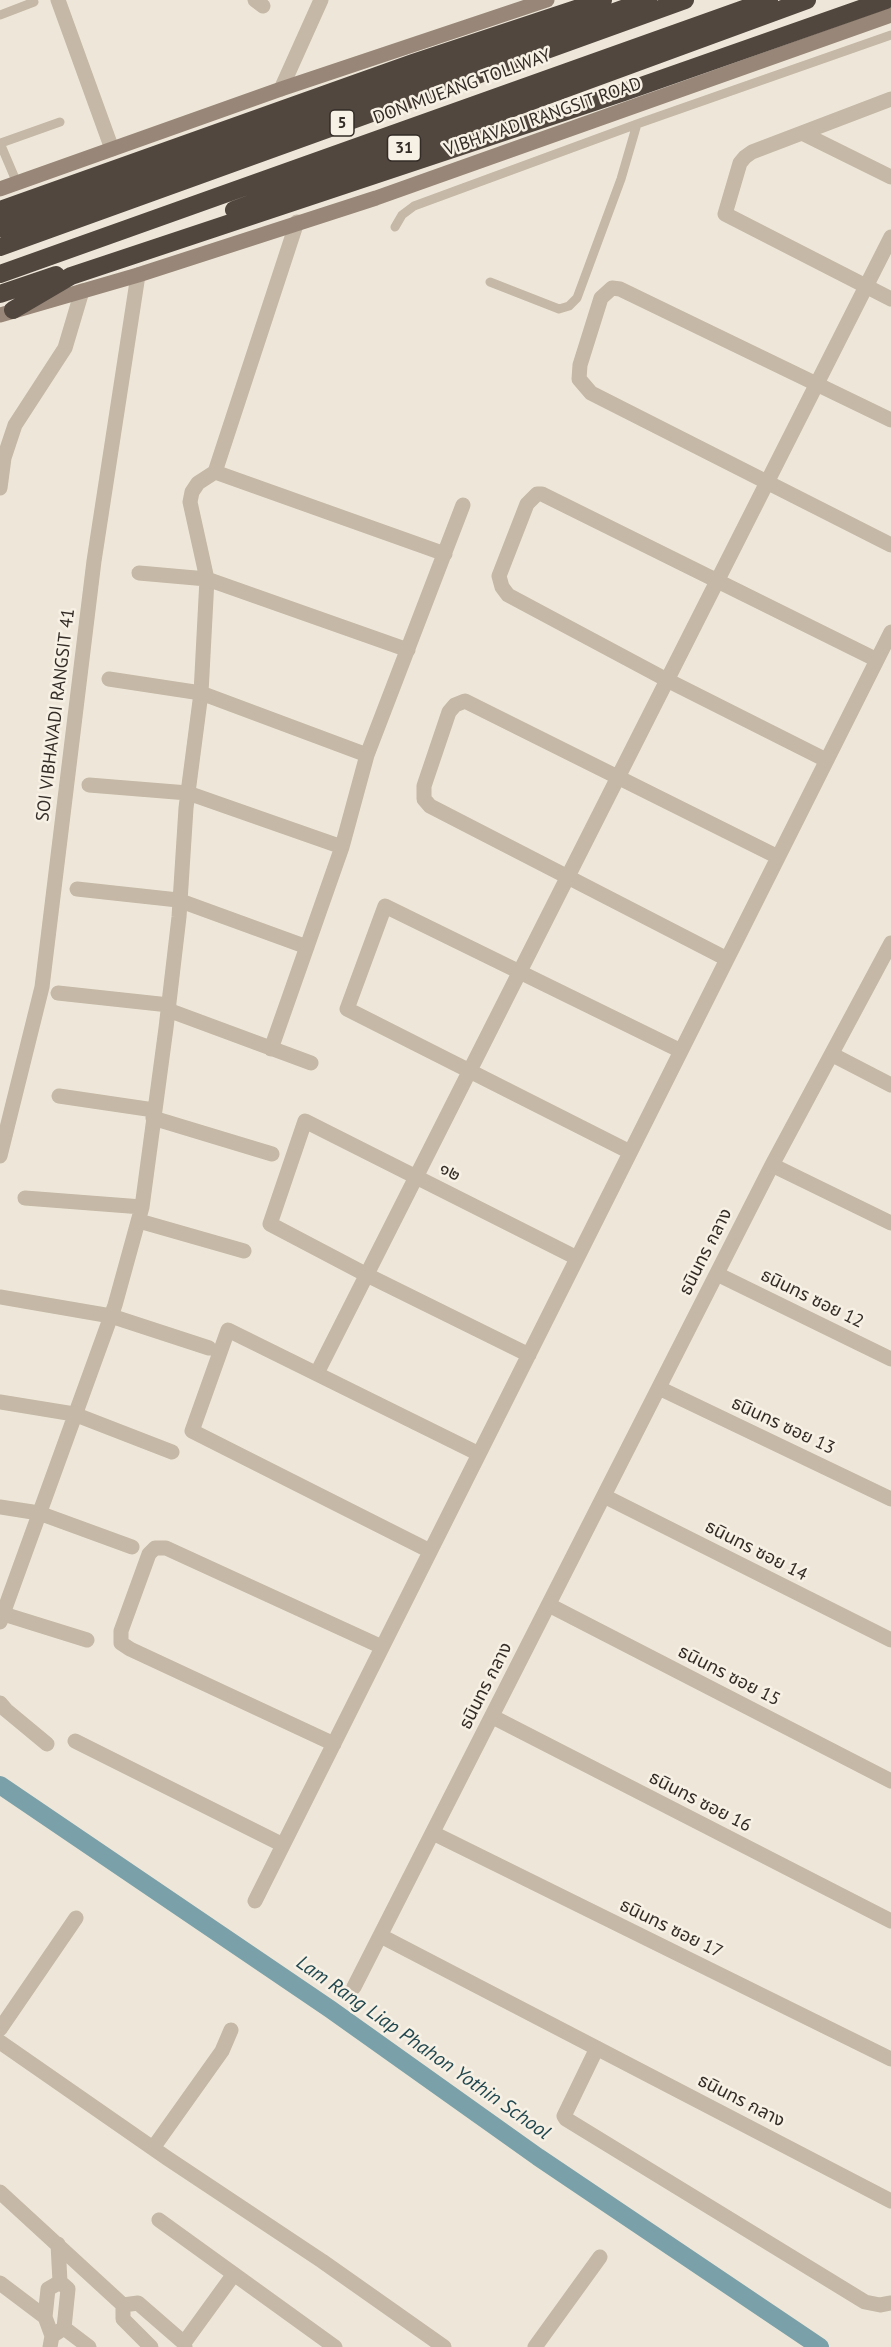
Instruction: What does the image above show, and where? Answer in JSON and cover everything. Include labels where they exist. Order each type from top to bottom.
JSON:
[{"type":"highway","name":"5","points":[[0,210],[226,129],[603,0]]},
{"type":"highway","points":[[0,228],[445,69],[493,55],[648,0]]},
{"type":"highway","name":"DON MUEANG TOLLWAY","points":[[0,247],[685,0]]},
{"type":"highway","name":"DON MUEANG TOLLWAY","points":[[0,274],[769,0]]},
{"type":"highway","name":"VIBHAVADI RANGSIT ROAD","points":[[0,294],[807,0]]},
{"type":"highway","name":"31","points":[[7,313],[71,276],[624,92],[886,0]]},
{"type":"main road","points":[[0,189],[282,89],[547,0]]},
{"type":"main road","name":"VIBHAVADI RANGSIT ROAD","points":[[7,313],[138,275],[376,198],[891,15]]},
{"type":"street","points":[[58,0],[112,149]]},
{"type":"street","points":[[282,89],[321,0]]},
{"type":"street","points":[[891,99],[745,157],[740,163],[725,214],[891,299]]},
{"type":"street","points":[[802,133],[891,177]]},
{"type":"street","points":[[87,1640],[1,1616],[111,1316],[140,1214],[169,1008],[179,917],[178,900],[188,794],[201,693],[207,579],[190,502],[198,483],[215,472],[297,222]]},
{"type":"street","points":[[317,1373],[891,237]]},
{"type":"street","name":"SOI VIBHAVADI RANGSIT 41","points":[[0,1156],[42,987],[94,561],[138,275]]},
{"type":"street","points":[[891,420],[620,289],[612,288],[601,298],[580,365],[579,379],[591,393],[891,545]]},
{"type":"street","points":[[0,488],[4,458],[15,425],[65,348],[82,291]]},
{"type":"street","points":[[215,472],[445,554]]},
{"type":"street","points":[[826,760],[517,601],[502,587],[499,576],[527,504],[537,494],[542,494],[877,660]]},
{"type":"street","points":[[271,1048],[342,848],[367,755],[463,505]]},
{"type":"street","points":[[139,573],[207,579],[408,650]]},
{"type":"street","points":[[255,1900],[891,632]]},
{"type":"street","points":[[109,679],[201,693],[367,755]]},
{"type":"street","points":[[727,959],[438,812],[424,799],[424,786],[448,712],[455,705],[465,701],[778,857]]},
{"type":"street","points":[[89,785],[188,794],[342,848]]},
{"type":"street","points":[[77,889],[178,900],[307,947]]},
{"type":"street","points":[[630,1152],[347,1010],[385,906],[681,1051]]},
{"type":"street","name":"ธนินทร กลาง","points":[[891,943],[833,1055],[772,1164],[381,1936],[891,2201]]},
{"type":"street","points":[[58,993],[169,1008],[311,1064]]},
{"type":"street","points":[[833,1055],[891,1084]]},
{"type":"street","points":[[59,1096],[154,1114],[272,1154]]},
{"type":"street","name":"๑๒","points":[[367,1275],[270,1224],[306,1121],[577,1258]]},
{"type":"street","points":[[772,1164],[891,1223]]},
{"type":"street","points":[[25,1198],[140,1214],[244,1251]]},
{"type":"street","name":"ธนินทร ซอย 12","points":[[717,1274],[891,1359]]},
{"type":"street","points":[[367,1275],[529,1355]]},
{"type":"street","points":[[0,1296],[111,1316],[209,1348]]},
{"type":"street","points":[[430,1551],[192,1431],[228,1330],[479,1454]]},
{"type":"street","name":"ธนินทร ซอย 13","points":[[659,1388],[891,1499]]},
{"type":"street","points":[[0,1402],[74,1414],[172,1452]]},
{"type":"street","name":"ธนินทร ซอย 14","points":[[604,1496],[891,1640]]},
{"type":"street","points":[[0,1507],[39,1513],[132,1547]]},
{"type":"street","points":[[334,1744],[121,1643],[121,1631],[149,1554],[155,1548],[166,1548],[382,1647]]},
{"type":"street","name":"ธนินทร ซอย 15","points":[[549,1605],[891,1781]]},
{"type":"street","points":[[0,1703],[47,1744]]},
{"type":"street","name":"ธนินทร ซอย 16","points":[[493,1717],[891,1922]]},
{"type":"street","points":[[75,1741],[283,1845]]},
{"type":"street","name":"ธนินทร ซอย 17","points":[[433,1833],[891,2059]]},
{"type":"street","points":[[0,2029],[76,1918]]},
{"type":"street","points":[[354,1988],[381,1936]]},
{"type":"street","points":[[153,2148],[222,2051],[231,2030]]},
{"type":"street","points":[[0,2042],[322,2261],[444,2347]]},
{"type":"street","points":[[597,2049],[564,2116],[566,2120],[865,2302],[880,2305],[891,2303]]},
{"type":"street","points":[[0,2192],[123,2305],[123,2319],[151,2347]]},
{"type":"street","points":[[159,2220],[335,2347]]},
{"type":"street","points":[[55,2337],[68,2289],[60,2282],[58,2244]]},
{"type":"street","points":[[535,2347],[600,2257]]},
{"type":"street","points":[[123,2305],[138,2303],[185,2345],[234,2274]]},
{"type":"street","points":[[45,2317],[48,2289],[60,2282]]},
{"type":"street","points":[[0,2283],[45,2317],[55,2337],[89,2347]]},
{"type":"lane","points":[[0,15],[34,2]]},
{"type":"lane","points":[[395,227],[402,215],[414,206],[637,124],[891,35]]},
{"type":"lane","points":[[17,183],[0,143],[60,122]]},
{"type":"lane","points":[[490,282],[559,309],[569,306],[577,298],[621,179],[637,124]]},
{"type":"waterway","name":"Lam Rang Liap Phahon Yothin School","points":[[0,1785],[330,2009],[538,2157],[820,2347]]}]
